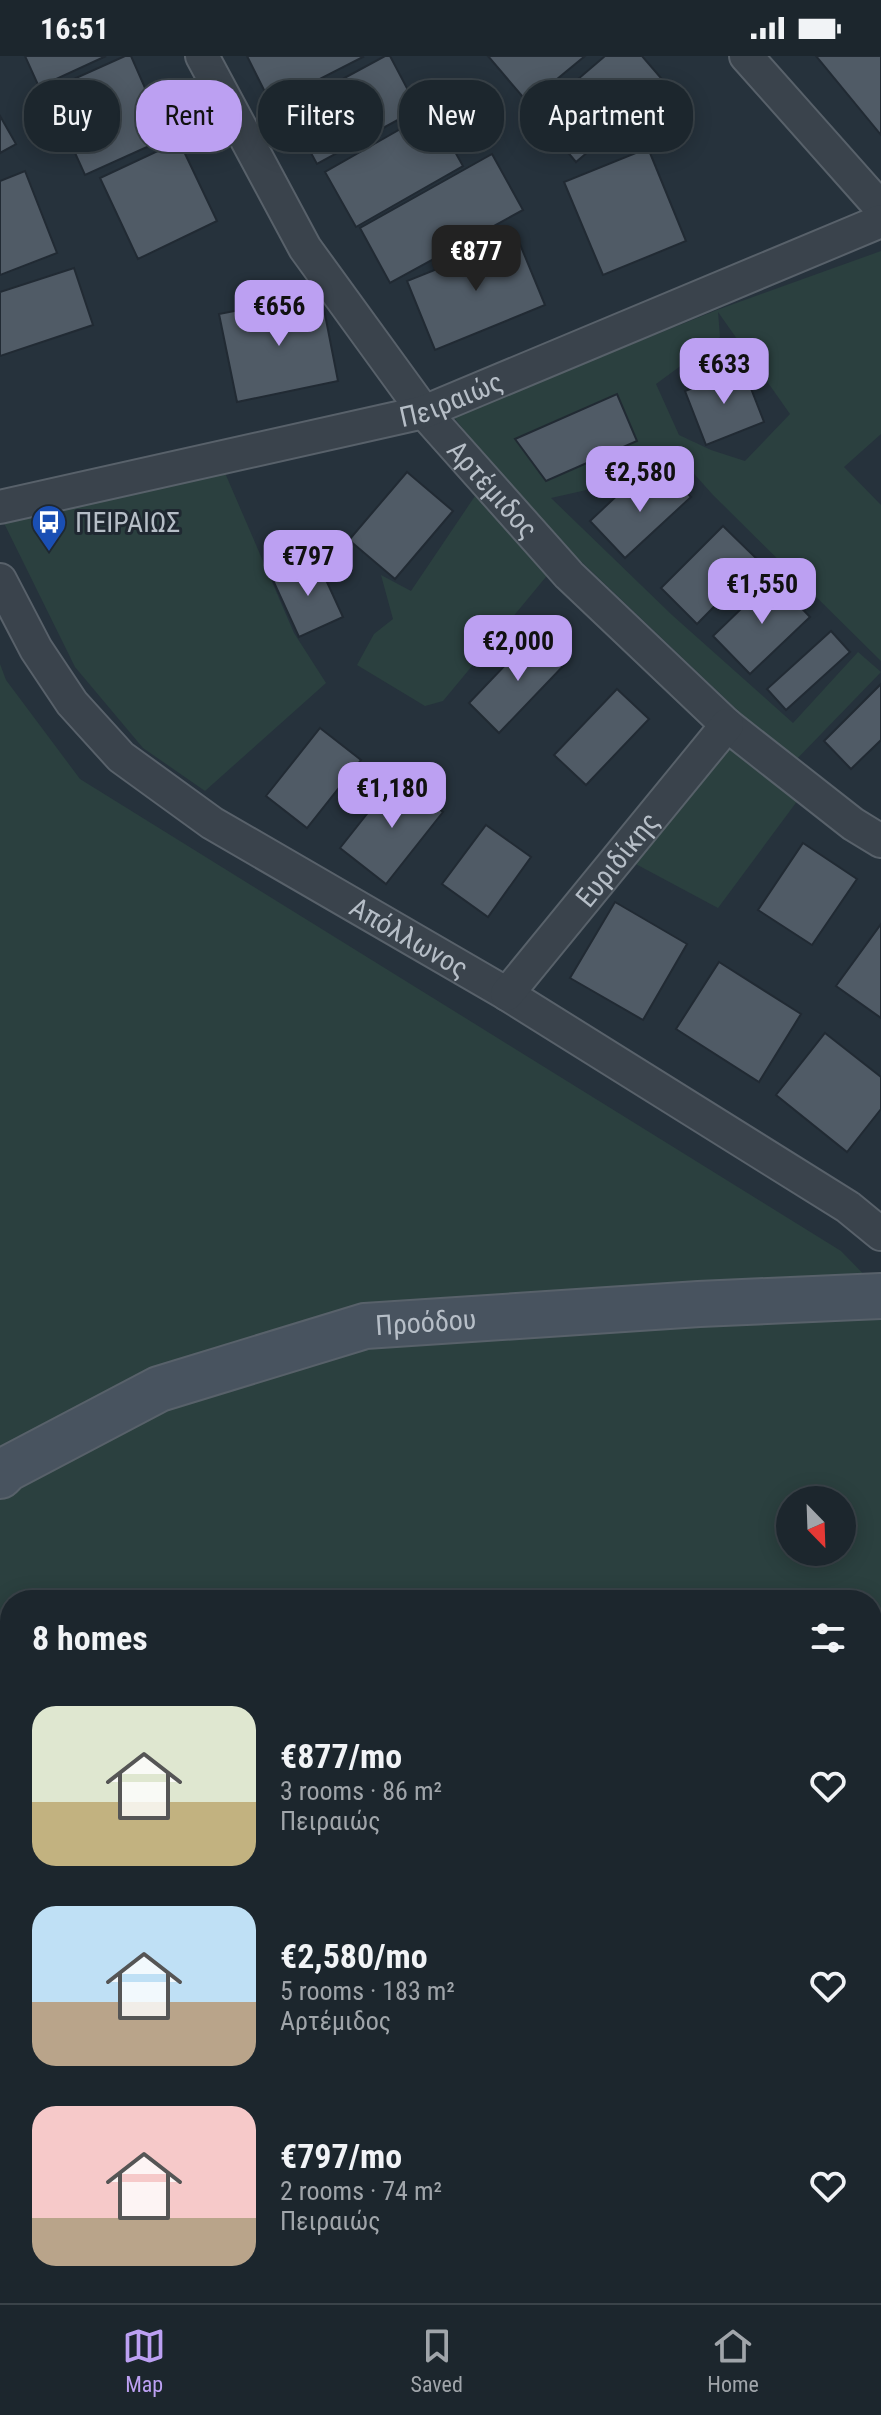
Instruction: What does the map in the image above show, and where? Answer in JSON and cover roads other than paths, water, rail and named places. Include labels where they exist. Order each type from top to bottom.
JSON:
[{"type":"street","name":"Αρτέμιδος","points":[[202,56],[305,248],[424,412],[569,575],[727,725],[853,824],[881,841]]},
{"type":"street","points":[[746,56],[881,208]]},
{"type":"street","name":"Πειραιώς","points":[[0,507],[424,412],[881,221]]},
{"type":"street","name":"Απόλλωνος","points":[[0,580],[36,649],[72,703],[121,757],[212,823],[507,994],[848,1207],[881,1234]]},
{"type":"street","name":"Ευριδίκης","points":[[507,994],[727,725]]},
{"type":"street","name":"Προόδου","points":[[0,1476],[7,1469],[159,1389],[365,1326],[699,1304],[881,1296]]},
{"type":"place","name":"ΠΕΙΡΑΙΩΣ","points":[[49,553]]}]
